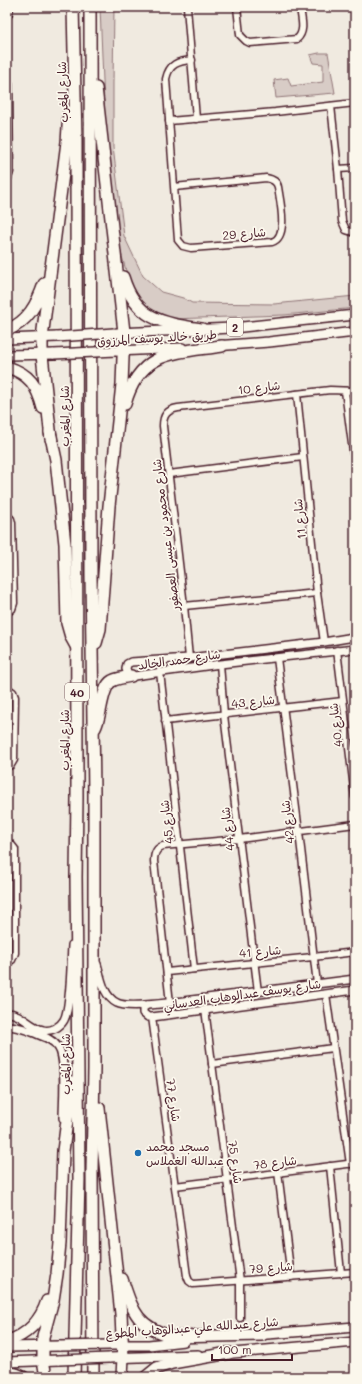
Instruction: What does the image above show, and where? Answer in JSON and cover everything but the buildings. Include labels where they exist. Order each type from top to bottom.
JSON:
[{"type":"highway","name":"شارع المغرب","points":[[73,7],[76,140],[76,877],[78,1043],[78,1179],[74,1377]]},
{"type":"highway","name":"40","points":[[90,7],[91,575],[94,793],[94,1069],[92,1170],[93,1377]]},
{"type":"highway","points":[[51,439],[42,354],[42,338],[67,142],[73,41]]},
{"type":"highway","points":[[90,48],[99,108],[115,250],[120,351],[118,434],[109,506],[100,629],[93,650]]},
{"type":"highway","points":[[115,250],[127,289],[133,300],[142,311],[157,319],[178,325],[202,329]]},
{"type":"highway","points":[[7,330],[21,323],[31,312],[42,289],[51,260]]},
{"type":"highway","points":[[118,434],[132,383],[146,365],[170,354],[222,346]]},
{"type":"highway","points":[[7,367],[23,374],[35,386],[40,398],[51,439],[56,460],[65,544],[67,623],[73,642],[77,648]]},
{"type":"highway","points":[[93,732],[100,715],[106,686],[116,679],[131,676]]},
{"type":"highway","points":[[46,1377],[43,1360],[43,1347],[45,1328],[56,1287],[60,1243],[63,1150],[78,1043]]},
{"type":"highway","points":[[94,1069],[121,1314],[123,1357],[122,1377]]},
{"type":"highway","points":[[114,1257],[132,1309],[139,1319],[161,1333],[173,1337],[262,1335]]},
{"type":"highway","points":[[7,1341],[19,1337],[25,1333],[40,1317],[46,1304],[58,1262]]},
{"type":"highway","points":[[146,1377],[157,1368],[172,1363],[229,1354]]},
{"type":"highway","points":[[7,1372],[23,1377]]},
{"type":"main road","name":"طريق خالد يوسف المرزوق","points":[[7,339],[119,332],[232,328],[355,315]]},
{"type":"main road","name":"طريق خالد يوسف المرزوق","points":[[7,355],[222,346],[355,332]]},
{"type":"main road","name":"شارع عبدالله علي عبدالوهاب المطوع","points":[[7,1347],[148,1344],[355,1327]]},
{"type":"main road","name":"شارع عبدالله علي عبدالوهاب المطوع","points":[[7,1362],[229,1354],[355,1342]]},
{"type":"street","points":[[7,17],[10,7]]},
{"type":"street","points":[[187,7],[196,119]]},
{"type":"street","points":[[237,7],[240,35],[244,40],[250,43],[297,39],[302,30],[300,7]]},
{"type":"street","name":"شارع 29","points":[[174,187],[266,178],[273,180],[277,183],[278,187],[282,224],[280,236],[278,240],[272,242],[191,248],[181,244],[178,237],[174,187],[166,82],[167,74],[171,67],[178,62],[192,60]]},
{"type":"street","points":[[7,81],[9,84],[10,172],[7,181]]},
{"type":"street","points":[[169,121],[355,103]]},
{"type":"street","points":[[331,106],[343,225],[346,230],[355,233]]},
{"type":"street","points":[[338,170],[355,168]]},
{"type":"street","name":"شارع 10","points":[[168,412],[174,408],[330,390],[355,391]]},
{"type":"street","points":[[345,391],[355,467]]},
{"type":"street","name":"شارع 11","points":[[297,394],[324,642]]},
{"type":"street","name":"شارع محمود بن عيسى العصفور","points":[[168,412],[164,417],[162,426],[169,474],[189,658]]},
{"type":"street","points":[[169,474],[303,457]]},
{"type":"street","points":[[7,514],[12,519],[14,604],[12,609],[7,612]]},
{"type":"street","points":[[184,606],[318,593]]},
{"type":"street","name":"شارع حمد الخالد","points":[[355,635],[348,638],[324,642],[189,658],[129,662],[126,669],[131,676],[220,664],[355,649]]},
{"type":"street","points":[[254,650],[251,657],[255,660]]},
{"type":"street","name":"شارع 40","points":[[337,650],[355,797]]},
{"type":"street","points":[[239,652],[242,656],[242,660],[240,662]]},
{"type":"street","name":"شارع 42","points":[[277,658],[316,984]]},
{"type":"street","name":"شارع 44","points":[[220,664],[224,716],[258,992]]},
{"type":"street","name":"شارع 45","points":[[160,672],[194,969]]},
{"type":"street","points":[[7,688],[13,692],[15,697],[14,760],[7,767]]},
{"type":"street","name":"شارع 43","points":[[165,722],[343,701]]},
{"type":"street","points":[[180,845],[299,832],[355,824]]},
{"type":"street","points":[[7,842],[11,844],[15,850],[15,956],[7,963]]},
{"type":"street","name":"شارع 45","points":[[170,1003],[154,861],[157,849],[161,847],[180,845]]},
{"type":"street","points":[[8,1013],[18,1015],[38,1028],[44,1030],[53,1029],[64,1020],[68,1003],[76,877]]},
{"type":"street","name":"شارع يوسف عبدالوهاب العدساني","points":[[94,950],[102,983],[106,992],[112,1000],[118,1004],[126,1006],[170,1003],[355,979]]},
{"type":"street","name":"شارع 41","points":[[167,972],[313,958],[355,952]]},
{"type":"street","points":[[293,987],[289,992],[293,998]]},
{"type":"street","points":[[276,989],[281,994],[279,1000]]},
{"type":"street","name":"شارع يوسف عبدالوهاب العدساني","points":[[147,1005],[143,1008],[144,1013],[148,1017],[152,1017],[355,990]]},
{"type":"street","points":[[326,994],[333,1048],[353,1163]]},
{"type":"street","name":"شارع 75","points":[[205,1009],[240,1281],[240,1318]]},
{"type":"street","points":[[8,1013],[14,1018],[13,1023],[8,1026]]},
{"type":"street","name":"شارع 77","points":[[152,1017],[187,1276],[189,1281]]},
{"type":"street","points":[[8,1026],[22,1028],[48,1038],[61,1052],[63,1060],[63,1150]]},
{"type":"street","points":[[212,1064],[333,1048]]},
{"type":"street","name":"شارع 78","points":[[175,1186],[353,1163]]},
{"type":"street","points":[[330,1166],[341,1273]]},
{"type":"street","points":[[278,1172],[291,1277]]},
{"type":"street","name":"شارع 79","points":[[189,1281],[193,1284],[355,1272]]},
{"type":"shaded area","points":[[100,7],[114,7],[113,147],[124,236],[143,276],[161,292],[183,298],[192,303],[274,304],[355,296],[355,308],[284,315],[172,319],[152,315],[136,304],[118,243],[104,105]]},
{"type":"shaded area","points":[[328,53],[335,93],[276,98],[274,80],[288,78],[291,86],[323,82],[323,64],[313,63],[310,55]]},
{"type":"place","name":"مسجد محمد عبدالله الغملاس","points":[[138,1153]]}]
